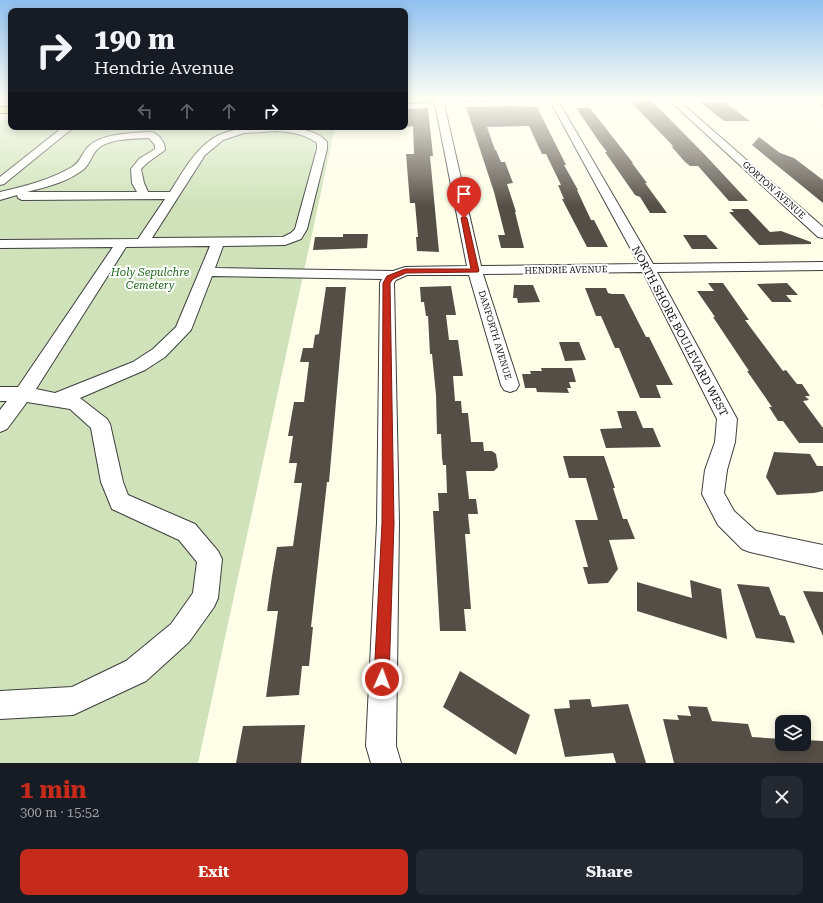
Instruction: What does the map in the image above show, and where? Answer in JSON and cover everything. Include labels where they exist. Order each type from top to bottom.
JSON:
[{"type":"street","points":[[0,182],[59,135]]},
{"type":"street","points":[[142,243],[201,153],[220,138],[228,135]]},
{"type":"street","points":[[0,244],[285,241],[296,236],[301,229],[322,149],[322,142],[310,135]]},
{"type":"street","name":"DANFORTH AVENUE","points":[[446,135],[475,271],[510,384]]},
{"type":"street","name":"NORTH SHORE BOULEVARD WEST","points":[[572,135],[648,268],[727,419],[725,442],[716,470],[713,494],[726,518],[750,541],[823,557]]},
{"type":"street","name":"GORTON AVENUE","points":[[714,135],[817,222],[823,234]]},
{"type":"street","points":[[0,196],[43,184],[66,175],[80,167],[92,147],[106,141],[130,136],[151,136],[160,144],[160,150],[143,161],[136,169],[138,183],[144,195]]},
{"type":"street","points":[[0,196],[173,195]]},
{"type":"street","points":[[56,400],[138,366],[159,354],[183,330],[218,242]]},
{"type":"street","points":[[0,424],[23,394],[122,243]]},
{"type":"street","name":"HENDRIE AVENUE","points":[[206,272],[309,272],[395,275],[405,271],[823,266]]},
{"type":"street","points":[[386,763],[381,746],[388,523],[387,283],[390,277],[395,275]]},
{"type":"street","points":[[0,394],[23,394],[75,403],[100,424],[112,482],[120,502],[187,532],[210,559],[205,598],[180,633],[136,671],[73,700],[0,704]]},
{"type":"green space","name":"Holy Sepulchre Cemetery","points":[[0,135],[333,135],[198,763],[0,763]]},
{"type":"building","points":[[413,135],[431,135],[433,156],[430,156],[439,252],[417,251],[416,237],[418,237],[415,203],[410,203],[406,154],[414,154]]},
{"type":"building","points":[[475,135],[490,135],[501,162],[505,162],[513,183],[507,184],[516,212],[524,248],[501,248],[498,235],[505,235],[494,192]]},
{"type":"building","points":[[533,135],[551,135],[591,220],[594,220],[608,247],[587,247],[562,199],[564,199],[558,185],[561,185],[546,154],[542,154]]},
{"type":"building","points":[[594,135],[611,135],[633,163],[647,183],[645,183],[667,213],[650,213],[640,197],[635,195]]},
{"type":"building","points":[[662,135],[685,135],[748,201],[729,201],[698,166],[690,166],[685,162],[672,147],[673,146]]},
{"type":"building","points":[[759,137],[780,153],[794,158],[823,180],[823,203],[752,145]]},
{"type":"building","points":[[731,209],[748,209],[770,232],[781,231],[811,242],[811,244],[759,245],[729,212],[734,212]]},
{"type":"building","points":[[343,234],[368,234],[367,248],[313,250],[315,237],[343,237]]},
{"type":"building","points":[[683,235],[706,235],[718,249],[692,249]]},
{"type":"building","points":[[708,283],[723,283],[749,320],[745,320],[783,371],[786,370],[797,384],[802,384],[810,396],[805,396],[809,400],[803,401],[823,428],[823,443],[799,443],[783,421],[778,421],[769,407],[772,407],[747,371],[749,371],[697,291],[714,291]]},
{"type":"building","points":[[787,283],[798,295],[786,295],[792,302],[772,302],[757,284]]},
{"type":"building","points":[[514,285],[533,285],[540,302],[518,303],[517,298],[513,298]]},
{"type":"building","points":[[451,286],[456,315],[446,315],[449,340],[458,340],[463,376],[453,376],[455,401],[461,401],[462,413],[468,413],[471,442],[483,442],[484,451],[492,451],[496,454],[498,467],[494,471],[466,471],[469,499],[476,499],[478,514],[468,514],[470,534],[465,534],[471,609],[464,609],[466,631],[440,631],[433,511],[439,511],[438,493],[447,493],[446,465],[443,465],[441,434],[437,434],[436,395],[432,354],[430,354],[428,316],[426,316],[424,302],[421,302],[420,287]]},
{"type":"building","points":[[326,287],[346,287],[329,482],[327,482],[311,627],[313,627],[309,666],[302,666],[299,695],[266,697],[278,611],[267,611],[272,576],[277,547],[293,546],[302,483],[294,483],[297,463],[289,463],[293,436],[288,436],[294,402],[304,402],[309,362],[300,362],[303,348],[313,348],[315,335],[319,334]]},
{"type":"building","points":[[585,288],[606,288],[608,293],[624,294],[646,337],[649,337],[673,385],[656,385],[661,398],[640,398],[619,348],[615,348],[601,316],[596,316]]},
{"type":"building","points":[[559,342],[579,342],[586,360],[565,361]]},
{"type":"building","points":[[541,368],[572,368],[576,382],[569,382],[571,388],[567,388],[569,393],[537,392],[536,388],[525,388],[522,374],[531,374],[530,371],[542,371]]},
{"type":"building","points":[[617,411],[636,411],[643,428],[653,428],[661,447],[606,448],[600,429],[622,428]]},
{"type":"building","points":[[774,452],[810,454],[817,466],[823,466],[823,491],[814,493],[777,495],[766,477]]},
{"type":"building","points":[[563,456],[604,456],[615,488],[613,488],[623,519],[627,519],[635,539],[609,540],[618,569],[608,583],[588,584],[583,567],[588,567],[575,520],[598,520],[586,478],[569,478]]},
{"type":"building","points":[[690,580],[721,589],[727,639],[637,611],[637,582],[692,598]]},
{"type":"building","points":[[737,584],[769,587],[780,615],[785,616],[795,643],[756,638]]},
{"type":"building","points":[[803,591],[823,592],[823,636]]},
{"type":"building","points":[[460,671],[530,715],[516,755],[443,707]]},
{"type":"building","points":[[590,699],[592,707],[628,704],[646,763],[616,763],[613,753],[565,757],[554,709],[570,708],[569,700]]},
{"type":"building","points":[[688,706],[707,707],[712,721],[748,724],[752,737],[775,739],[775,751],[811,751],[811,740],[823,741],[823,763],[674,763],[663,719],[679,720],[677,715],[691,716]]},
{"type":"building","points":[[305,725],[301,763],[236,763],[243,726]]},
{"type":"route","points":[[382,679],[388,523],[387,283],[390,277],[405,271],[475,271],[464,218]]}]
